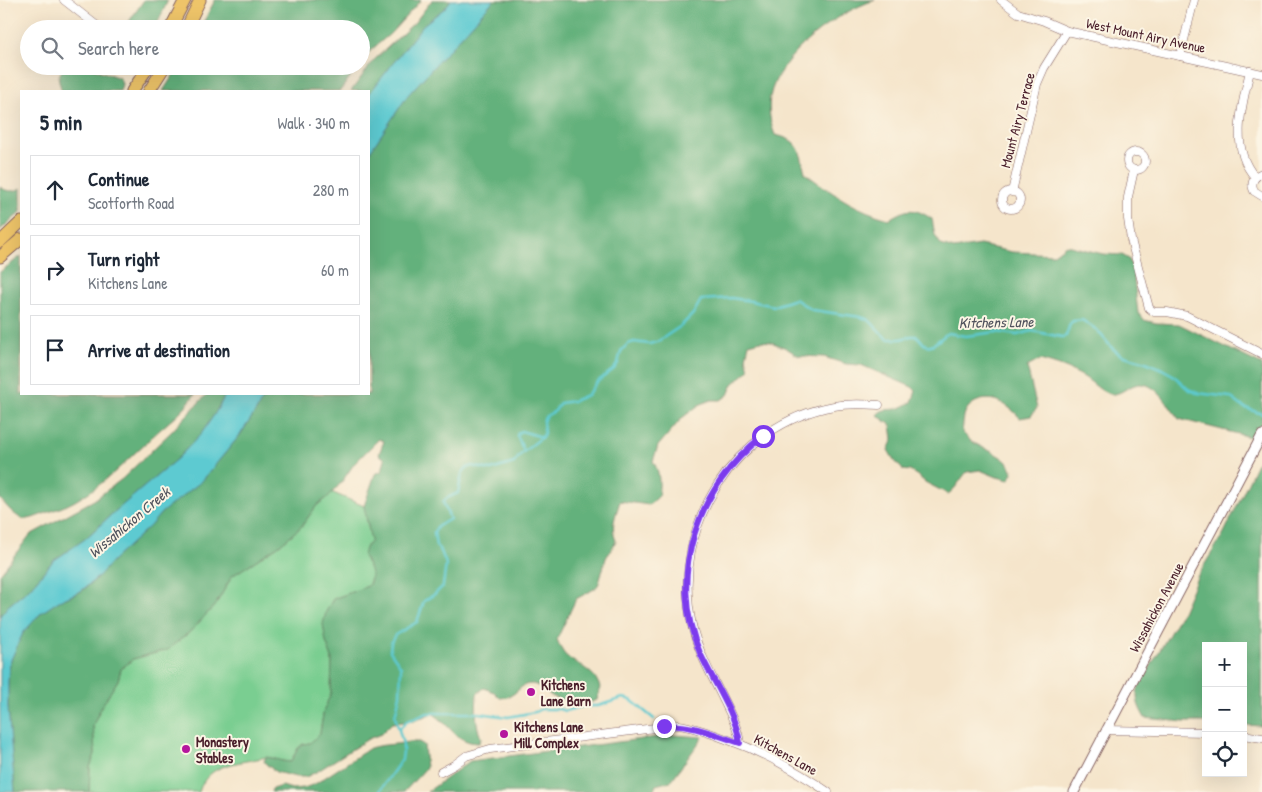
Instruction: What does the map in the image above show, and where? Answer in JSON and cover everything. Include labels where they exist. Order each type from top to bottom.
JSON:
[{"type":"main road","points":[[175,20],[185,0]]},
{"type":"main road","points":[[190,20],[200,0]]},
{"type":"main road","points":[[133,90],[143,75]]},
{"type":"main road","points":[[150,90],[160,75]]},
{"type":"main road","points":[[0,242],[20,223]]},
{"type":"main road","points":[[0,256],[20,240]]},
{"type":"street","points":[[64,0],[90,20]]},
{"type":"street","name":"West Mount Airy Avenue","points":[[1001,0],[1018,13],[1044,21],[1066,31],[1262,74]]},
{"type":"street","points":[[1180,56],[1194,0]]},
{"type":"street","name":"Mount Airy Terrace","points":[[1012,192],[1037,84],[1044,68],[1066,31]]},
{"type":"street","points":[[1250,71],[1242,105],[1240,132],[1244,159],[1250,171],[1258,175],[1252,188],[1256,194],[1262,196]]},
{"type":"street","points":[[1134,170],[1127,208],[1129,228],[1147,303],[1151,310],[1187,316],[1262,354]]},
{"type":"street","points":[[740,743],[736,726],[697,645],[689,611],[688,572],[692,540],[698,524],[715,487],[726,472],[753,444],[774,429],[797,417],[823,408],[847,404],[879,405]]},
{"type":"street","name":"Wissahickon Avenue","points":[[1074,792],[1262,435]]},
{"type":"street","name":"Kitchens Lane","points":[[440,772],[466,756],[490,749],[671,726],[694,728],[740,743],[786,765],[828,792]]},
{"type":"street","points":[[1106,730],[1202,732]]},
{"type":"street","points":[[1247,736],[1262,738]]},
{"type":"green space","points":[[144,0],[168,0],[159,20],[130,20]]},
{"type":"green space","points":[[215,0],[421,0],[390,34],[370,51],[370,20],[205,20]]},
{"type":"green space","points":[[432,0],[451,0],[445,8],[423,25],[370,93],[370,90],[352,90],[363,75],[370,75],[370,65],[374,60],[415,22]]},
{"type":"green space","points":[[494,0],[875,0],[844,14],[811,37],[784,66],[775,81],[769,107],[773,130],[775,135],[790,140],[798,147],[805,173],[845,200],[878,216],[889,219],[911,210],[926,215],[932,219],[935,235],[941,245],[954,249],[980,245],[1012,252],[1054,254],[1066,245],[1103,254],[1122,255],[1129,259],[1133,271],[1138,313],[1144,320],[1156,323],[1179,324],[1262,365],[1262,422],[1254,438],[1179,419],[1160,394],[1147,385],[1140,384],[1119,393],[1110,394],[1079,374],[1040,360],[1027,367],[1037,408],[1031,416],[1020,418],[1002,403],[985,399],[970,406],[964,416],[962,432],[971,441],[1007,462],[1013,473],[1009,480],[980,470],[967,472],[948,494],[925,482],[910,471],[903,470],[888,450],[893,439],[891,425],[877,415],[883,410],[898,408],[912,402],[916,391],[912,387],[861,365],[846,364],[824,357],[799,356],[771,342],[761,341],[749,344],[746,357],[749,370],[733,384],[728,395],[721,400],[711,400],[699,405],[682,418],[658,446],[653,461],[659,478],[658,497],[649,505],[620,501],[614,525],[616,541],[606,558],[599,583],[596,588],[576,599],[557,639],[567,657],[595,677],[600,687],[597,700],[581,706],[570,707],[563,700],[553,697],[532,684],[527,684],[511,696],[500,698],[494,692],[484,688],[477,694],[477,722],[481,738],[479,743],[464,740],[432,713],[414,721],[392,723],[381,734],[368,739],[306,777],[296,777],[276,772],[264,761],[266,757],[291,762],[298,748],[303,744],[310,743],[320,733],[324,709],[331,694],[332,658],[326,642],[323,624],[326,612],[333,599],[368,586],[370,582],[371,574],[363,556],[365,548],[371,541],[364,506],[375,474],[382,471],[385,459],[379,454],[384,441],[379,439],[354,464],[341,483],[327,498],[317,505],[301,527],[278,546],[232,576],[216,604],[191,631],[167,650],[133,659],[121,669],[118,680],[101,707],[93,725],[95,754],[90,767],[89,792],[15,792],[8,707],[8,681],[10,662],[23,633],[41,613],[59,601],[82,591],[150,526],[161,513],[202,481],[240,435],[265,395],[370,395],[370,152],[408,95]]},
{"type":"green space","points":[[60,75],[112,75],[120,78],[122,84],[120,90],[62,90],[59,78]]},
{"type":"green space","points":[[173,75],[352,75],[341,90],[164,90]]},
{"type":"green space","points":[[0,187],[10,191],[20,188],[20,213],[0,230]]},
{"type":"green space","points":[[20,257],[20,395],[194,395],[175,417],[90,492],[61,508],[30,519],[23,519],[16,515],[0,499],[0,272]]},
{"type":"green space","points":[[206,395],[225,395],[201,434],[178,458],[85,539],[53,561],[29,589],[8,606],[0,616],[0,574],[30,535],[94,500],[122,479]]},
{"type":"green space","points":[[1262,453],[1262,726],[1247,725],[1247,642],[1202,642],[1202,722],[1145,718],[1137,699],[1139,686],[1182,612],[1198,575],[1224,533]]},
{"type":"green space","points":[[331,492],[364,506],[371,541],[365,548],[366,562],[372,571],[368,586],[333,599],[326,612],[326,642],[332,658],[331,694],[324,709],[320,733],[310,743],[303,744],[291,762],[266,757],[225,766],[209,775],[203,782],[199,792],[89,792],[90,767],[95,754],[93,725],[101,707],[118,680],[121,669],[133,659],[167,650],[191,631],[216,604],[232,576],[278,546],[301,527],[317,505],[327,498]]},
{"type":"green space","points":[[673,735],[703,737],[671,781],[656,785],[653,792],[427,792],[470,761]]},
{"type":"green space","points":[[419,742],[424,745],[426,768],[404,792],[271,792],[272,789],[282,786],[292,789],[304,788],[315,784],[370,748]]},
{"type":"water","points":[[451,0],[494,0],[408,95],[370,152],[370,93],[423,25],[445,8]]},
{"type":"water","name":"Wissahickon Creek","points":[[225,395],[265,395],[240,435],[202,481],[161,513],[98,577],[81,591],[59,601],[41,613],[23,633],[10,662],[8,681],[8,707],[15,792],[0,792],[0,616],[8,606],[29,589],[53,561],[85,539],[178,458],[201,434]]},
{"type":"waterway","name":"Kitchens Lane","points":[[379,792],[402,759],[403,752],[403,744],[395,716],[400,695],[401,667],[390,651],[391,642],[395,635],[417,622],[424,601],[443,586],[446,564],[441,551],[436,546],[434,532],[437,527],[450,519],[443,502],[458,493],[462,474],[466,468],[472,466],[491,470],[514,463],[522,453],[542,437],[544,433],[543,421],[546,416],[555,411],[560,403],[573,401],[587,395],[597,382],[614,369],[618,363],[621,351],[628,344],[634,342],[649,344],[657,342],[681,326],[693,314],[701,300],[731,298],[774,306],[795,299],[812,310],[861,317],[869,320],[887,339],[917,336],[926,345],[936,343],[948,333],[966,336],[996,332],[1017,335],[1032,331],[1062,337],[1066,336],[1073,321],[1082,320],[1097,330],[1112,348],[1121,355],[1162,369],[1173,375],[1188,389],[1197,393],[1230,397],[1243,407],[1262,414]]},
{"type":"waterway","name":"Kitchens Lane","points":[[524,451],[517,436],[518,433],[521,431],[542,437]]},
{"type":"waterway","points":[[399,729],[407,721],[428,713],[479,713],[508,717],[535,712],[541,709],[565,711],[585,706],[598,706],[623,698],[631,700],[654,719]]},
{"type":"place","name":"Kitchens Lane Barn","points":[[531,692]]},
{"type":"place","name":"Kitchens Lane Mill Complex","points":[[504,734]]},
{"type":"place","name":"Monastery Stables","points":[[186,749]]},
{"type":"route","points":[[664,726],[686,726],[740,743],[736,726],[697,645],[688,600],[688,572],[692,540],[715,487],[742,454],[763,436]]}]
